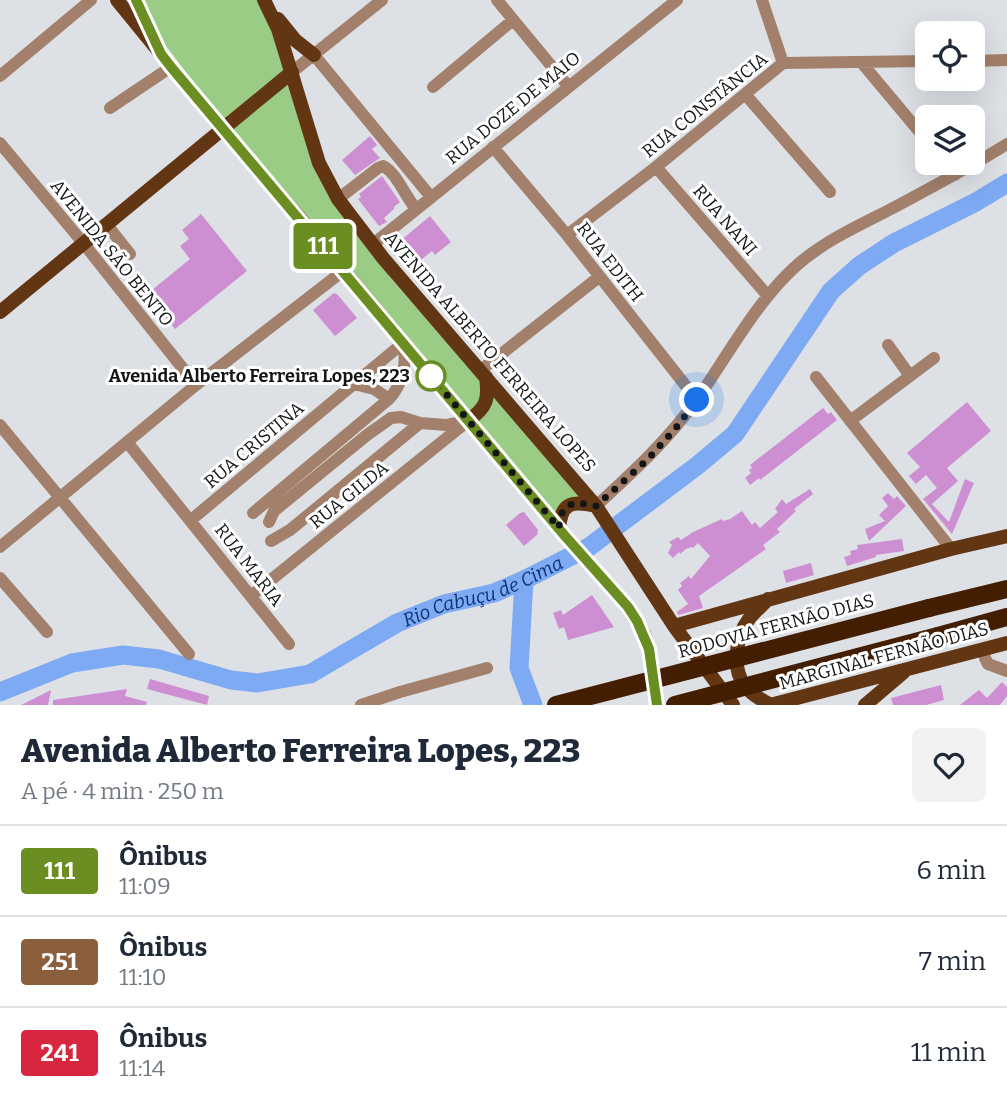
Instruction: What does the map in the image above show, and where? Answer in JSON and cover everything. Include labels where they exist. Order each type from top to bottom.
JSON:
[{"type":"highway","points":[[935,607],[965,591],[1007,577]]},
{"type":"highway","name":"RODOVIA FERNÃO DIAS","points":[[556,705],[1007,589]]},
{"type":"highway","points":[[675,705],[1007,617]]},
{"type":"main road","points":[[117,0],[223,130],[628,607],[644,634],[649,649],[657,705]]},
{"type":"main road","points":[[136,0],[161,54]]},
{"type":"main road","points":[[264,0],[295,40],[314,55]]},
{"type":"main road","name":"AVENIDA ALBERTO FERREIRA LOPES","points":[[264,0],[278,29],[319,163],[338,199],[372,244],[598,509],[674,626],[733,705]]},
{"type":"main road","points":[[0,312],[292,72]]},
{"type":"main road","points":[[469,420],[479,413],[488,398],[483,374]]},
{"type":"main road","points":[[562,532],[562,512],[571,504],[579,502],[598,509]]},
{"type":"main road","points":[[674,626],[769,598],[1007,536]]},
{"type":"main road","points":[[769,598],[749,619],[738,645],[737,656],[738,671],[744,685],[756,698],[771,705]]},
{"type":"main road","name":"MARGINAL FERNÃO DIAS","points":[[771,705],[1007,643]]},
{"type":"main road","points":[[865,705],[906,670]]},
{"type":"street","points":[[0,76],[91,0]]},
{"type":"street","points":[[292,72],[382,0]]},
{"type":"street","points":[[497,0],[568,86]]},
{"type":"street","name":"RUA DOZE DE MAIO","points":[[372,244],[431,197],[448,174],[493,147],[677,0]]},
{"type":"street","points":[[762,0],[783,63]]},
{"type":"street","points":[[433,88],[513,20]]},
{"type":"street","points":[[314,55],[431,197]]},
{"type":"street","points":[[985,61],[1007,60]]},
{"type":"street","name":"RUA CONSTÂNCIA","points":[[567,235],[656,167],[783,63],[915,61]]},
{"type":"street","points":[[861,62],[915,126]]},
{"type":"street","points":[[110,108],[171,67]]},
{"type":"street","points":[[745,94],[830,192]]},
{"type":"street","name":"AVENIDA SÃO BENTO","points":[[0,143],[196,385]]},
{"type":"street","points":[[985,157],[1007,144]]},
{"type":"street","name":"RUA EDITH","points":[[493,147],[567,235],[697,400]]},
{"type":"street","points":[[338,199],[383,166],[390,170],[402,192],[416,209]]},
{"type":"street","name":"RUA NANI","points":[[656,167],[768,296]]},
{"type":"street","points":[[598,509],[675,429],[768,296],[794,268],[821,246],[955,175]]},
{"type":"street","points":[[107,225],[130,254]]},
{"type":"street","points":[[0,547],[196,385],[343,271]]},
{"type":"street","points":[[483,374],[599,277]]},
{"type":"street","points":[[253,513],[397,390],[402,380],[405,357],[403,343]]},
{"type":"street","name":"RUA CRISTINA","points":[[191,520],[403,343]]},
{"type":"street","points":[[888,345],[910,376]]},
{"type":"street","points":[[850,421],[934,358]]},
{"type":"street","points":[[816,377],[951,549]]},
{"type":"street","points":[[354,384],[374,388],[389,398]]},
{"type":"street","points":[[269,522],[274,511],[391,418],[401,416],[420,423],[446,425],[469,420]]},
{"type":"street","name":"RUA GILDA","points":[[251,596],[469,420]]},
{"type":"street","points":[[271,541],[290,530],[420,423]]},
{"type":"street","points":[[0,425],[189,654]]},
{"type":"street","name":"RUA MARIA","points":[[127,442],[289,643]]},
{"type":"street","points":[[0,578],[47,632]]},
{"type":"street","points":[[984,649],[988,664],[1007,671]]},
{"type":"street","points":[[361,705],[487,668]]},
{"type":"green space","points":[[144,0],[260,0],[328,194],[394,282],[582,497],[554,515],[214,109],[160,38]]},
{"type":"building","points":[[370,136],[377,145],[372,149],[380,158],[355,175],[342,160]]},
{"type":"building","points":[[382,176],[400,202],[384,218],[387,222],[379,226],[358,199],[361,197],[359,194]]},
{"type":"building","points":[[201,214],[247,271],[175,329],[147,294],[190,259],[180,246],[189,239],[182,230]]},
{"type":"building","points":[[430,216],[451,242],[435,255],[432,251],[411,268],[394,246]]},
{"type":"building","points":[[334,293],[357,318],[335,336],[313,310]]},
{"type":"building","points":[[967,402],[991,431],[947,468],[958,481],[932,504],[949,522],[965,479],[974,483],[952,534],[923,499],[937,488],[926,475],[916,484],[909,476],[920,467],[907,453]]},
{"type":"building","points":[[823,408],[828,414],[831,412],[837,420],[750,485],[745,478],[751,473],[750,465]]},
{"type":"building","points":[[810,489],[813,494],[794,509],[796,511],[777,529],[780,532],[763,545],[766,549],[699,596],[703,608],[678,615],[677,612],[688,604],[678,590],[682,586],[680,583],[689,576],[691,579],[710,556],[698,543],[673,558],[668,553],[672,545],[669,542],[678,537],[681,540],[742,511],[752,525],[755,522],[760,528],[778,512],[775,509],[782,499],[786,504]]},
{"type":"building","points":[[888,493],[894,499],[897,496],[906,506],[869,541],[865,529],[885,521],[879,515],[888,506],[882,498]]},
{"type":"building","points":[[524,512],[538,530],[537,535],[524,546],[506,525]]},
{"type":"building","points":[[902,539],[904,551],[876,555],[847,566],[844,557],[851,555],[850,551],[858,549],[857,545]]},
{"type":"building","points":[[811,563],[814,575],[786,583],[783,571]]},
{"type":"building","points":[[592,595],[614,627],[568,640],[564,627],[559,629],[553,613],[561,610],[563,615]]},
{"type":"building","points":[[150,679],[209,696],[207,705],[147,689]]},
{"type":"building","points":[[1002,682],[1007,687],[1007,696],[1000,705],[960,705],[979,690],[987,698]]},
{"type":"building","points":[[941,685],[944,700],[926,705],[893,705],[891,698]]},
{"type":"building","points":[[127,689],[125,696],[147,702],[146,705],[53,705],[53,700]]},
{"type":"building","points":[[51,690],[48,705],[21,705]]},
{"type":"waterway","name":"Rio Cabuçu de Cima","points":[[0,692],[72,663],[123,655],[159,659],[231,680],[257,683],[310,674],[397,623],[444,604],[494,593],[524,580],[589,547],[735,434],[831,291],[859,266],[894,243],[976,202],[1007,183]]},
{"type":"waterway","points":[[524,580],[519,668],[533,705]]},
{"type":"bus line","name":"111","points":[[136,0],[161,54],[171,67],[565,536],[628,607],[644,634],[649,649],[657,705]]},
{"type":"place","name":"Avenida Alberto Ferreira Lopes, 223","points":[[431,376]]},
{"type":"route","points":[[431,376],[559,528],[559,519],[566,507],[579,502],[596,506],[647,460],[697,400]]}]
